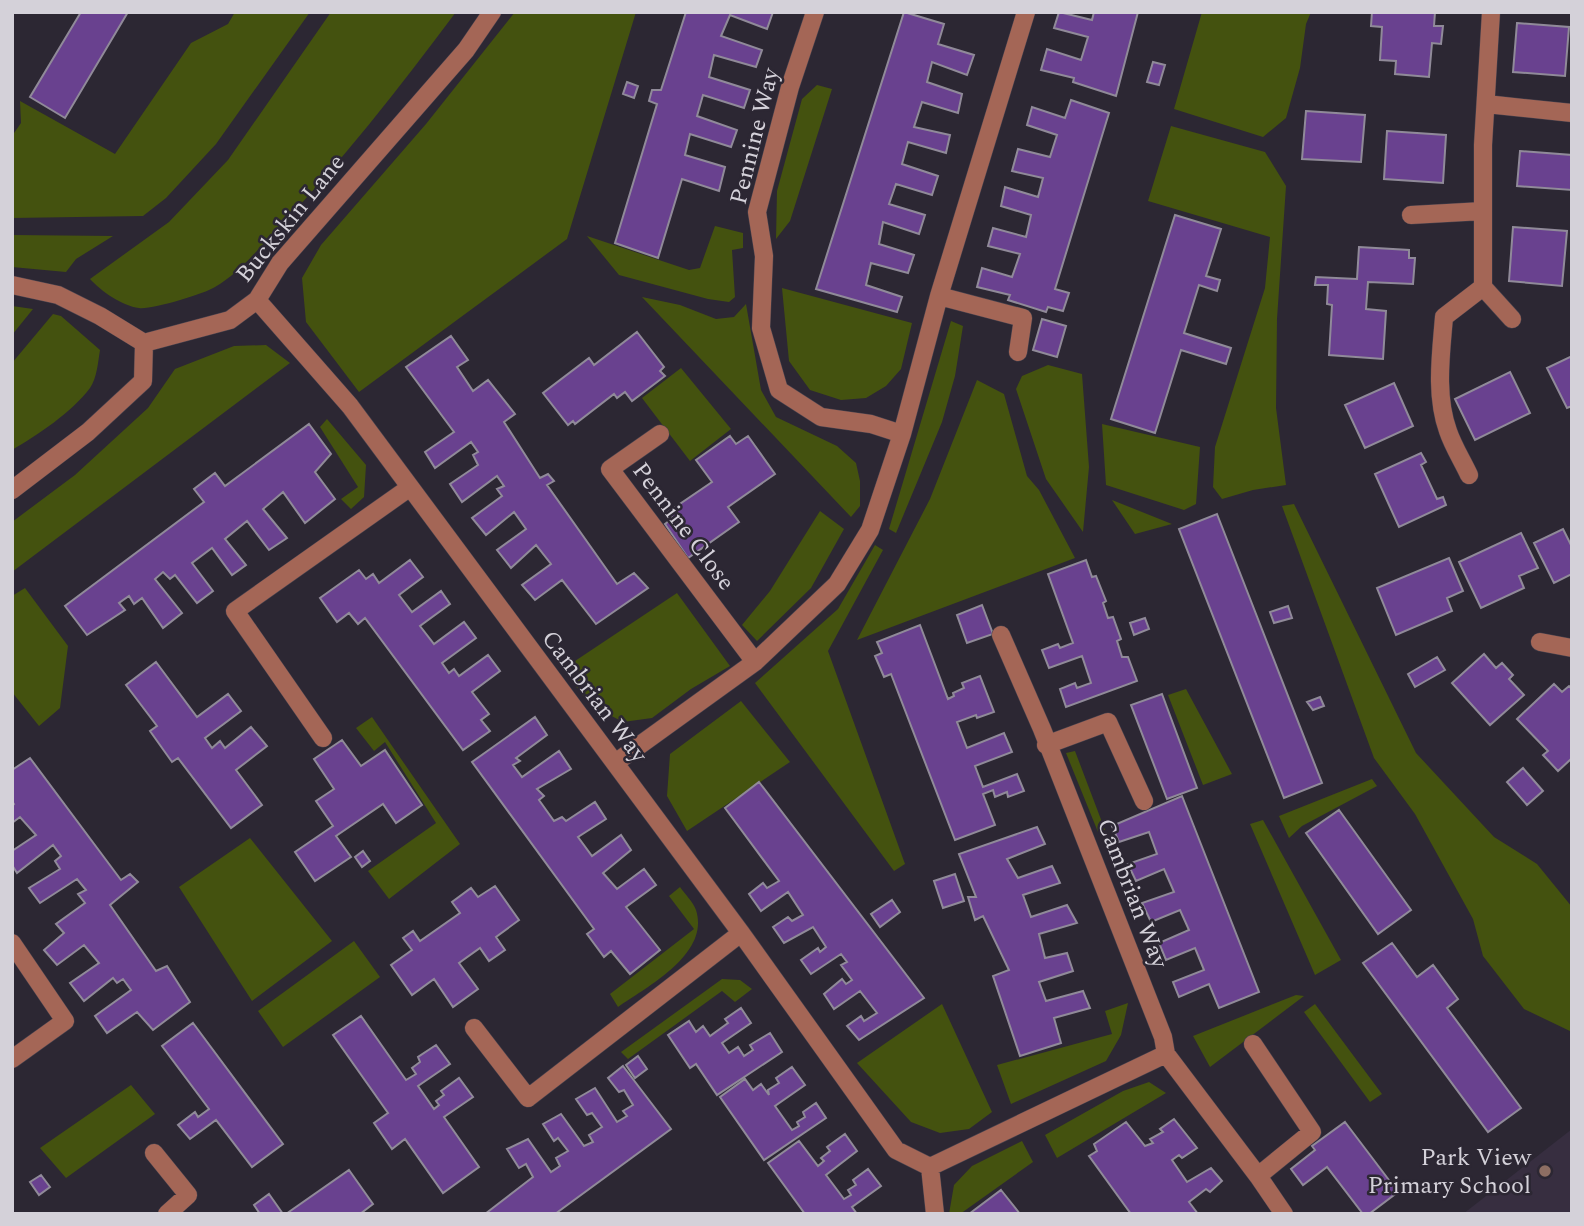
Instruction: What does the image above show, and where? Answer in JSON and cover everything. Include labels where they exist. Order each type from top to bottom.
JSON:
[{"type":"street","name":"Buckskin Lane","points":[[144,343],[230,320],[257,300],[280,263],[466,50],[492,12]]},
{"type":"street","name":"Pennine Way","points":[[815,12],[790,87],[757,212],[764,256],[761,328],[779,390],[821,416],[871,424],[902,434]]},
{"type":"street","points":[[615,763],[755,662],[838,584],[870,530],[902,434],[939,296],[1026,12]]},
{"type":"street","points":[[1491,12],[1486,104],[1483,287],[1511,319]]},
{"type":"street","points":[[1486,104],[1572,113]]},
{"type":"street","points":[[1410,215],[1483,211]]},
{"type":"street","points":[[12,285],[58,295],[100,316],[144,343],[143,381],[88,432],[12,490]]},
{"type":"street","points":[[1469,475],[1448,432],[1443,412],[1441,358],[1444,317],[1483,287]]},
{"type":"street","points":[[939,296],[1023,318],[1018,352]]},
{"type":"street","name":"Cambrian Way","points":[[257,300],[350,406],[741,933],[896,1150],[930,1167]]},
{"type":"street","name":"Pennine Close","points":[[660,434],[610,469],[755,662]]},
{"type":"street","points":[[323,738],[235,611],[409,488]]},
{"type":"street","name":"Cambrian Way","points":[[1000,635],[1042,729],[1046,745],[1163,1037],[1166,1054],[1284,1214]]},
{"type":"street","points":[[1540,642],[1572,648]]},
{"type":"street","points":[[1046,745],[1108,722],[1144,801]]},
{"type":"street","points":[[474,1028],[528,1098],[741,933]]},
{"type":"street","points":[[12,943],[65,1021],[12,1059]]},
{"type":"street","points":[[1254,1044],[1312,1132],[1258,1176]]},
{"type":"street","points":[[935,1214],[930,1167],[1166,1054]]},
{"type":"street","points":[[154,1153],[188,1195],[167,1214]]},
{"type":"shaded area","name":"Park View Primary School","points":[[1572,1129],[1572,1214],[1463,1214]]},
{"type":"green space","points":[[235,12],[310,12],[216,144],[166,198],[143,216],[12,218],[12,136],[21,123],[20,101],[115,154],[191,43],[228,24]]},
{"type":"green space","points":[[331,12],[456,12],[346,153],[231,276],[200,294],[145,308],[126,304],[100,288],[90,279],[169,222],[228,160]]},
{"type":"green space","points":[[515,12],[636,12],[567,239],[359,392],[306,322],[302,278],[321,245],[426,124]]},
{"type":"green space","points":[[1202,12],[1311,12],[1306,24],[1300,68],[1286,118],[1263,137],[1174,109]]},
{"type":"green space","points":[[817,85],[832,89],[790,221],[776,239],[777,191],[802,99]]},
{"type":"green space","points":[[1171,126],[1265,152],[1286,186],[1277,319],[1276,408],[1286,485],[1253,490],[1222,499],[1213,487],[1215,447],[1265,288],[1270,237],[1148,201]]},
{"type":"green space","points":[[715,226],[743,233],[743,248],[732,250],[735,297],[729,302],[619,275],[587,236],[689,270],[700,268]]},
{"type":"green space","points":[[12,235],[113,236],[76,259],[66,272],[12,267]]},
{"type":"green space","points":[[782,288],[912,323],[901,369],[886,386],[866,398],[841,400],[810,390],[789,361]]},
{"type":"green space","points":[[642,297],[680,305],[716,319],[734,317],[746,304],[761,390],[776,417],[837,446],[856,463],[860,481],[860,506],[851,517]]},
{"type":"green space","points":[[12,306],[33,309],[12,335]]},
{"type":"green space","points":[[53,314],[61,316],[100,350],[96,375],[90,388],[74,406],[12,450],[12,363]]},
{"type":"green space","points":[[951,321],[963,326],[955,376],[942,422],[896,533],[889,529]]},
{"type":"green space","points":[[266,345],[290,363],[12,572],[12,522],[75,475],[148,408],[175,369],[234,346]]},
{"type":"green space","points":[[1048,365],[1082,374],[1089,467],[1083,532],[1046,479],[1016,389],[1022,376]]},
{"type":"green space","points":[[681,368],[731,429],[690,461],[642,398]]},
{"type":"green space","points":[[977,380],[1004,394],[1027,476],[1039,490],[1075,558],[857,640],[930,499]]},
{"type":"green space","points":[[327,419],[366,465],[364,497],[351,509],[341,499],[358,487],[320,427]]},
{"type":"green space","points":[[1102,424],[1200,447],[1196,504],[1184,510],[1106,485]]},
{"type":"green space","points":[[1112,500],[1172,524],[1135,534]]},
{"type":"green space","points":[[1294,504],[1416,753],[1494,837],[1537,864],[1572,907],[1572,1032],[1524,1009],[1483,956],[1473,919],[1415,814],[1374,758],[1282,506]]},
{"type":"green space","points":[[820,511],[844,529],[811,588],[757,641],[742,625],[770,591]]},
{"type":"green space","points":[[875,545],[883,550],[828,651],[905,864],[894,871],[755,683],[838,609]]},
{"type":"green space","points":[[25,588],[68,646],[60,708],[39,726],[12,692],[12,596]]},
{"type":"green space","points":[[677,593],[730,666],[691,689],[652,718],[623,722],[589,704],[563,669]]},
{"type":"green space","points":[[1186,689],[1232,774],[1203,785],[1168,695]]},
{"type":"green space","points":[[741,701],[790,762],[687,831],[667,796],[670,754]]},
{"type":"green space","points":[[372,717],[460,844],[389,899],[368,871],[436,823],[385,742],[374,751],[356,728]]},
{"type":"green space","points":[[1075,751],[1105,830],[1098,832],[1066,753]]},
{"type":"green space","points":[[1372,779],[1377,786],[1302,826],[1289,838],[1279,816]]},
{"type":"green space","points":[[1263,820],[1341,960],[1315,975],[1250,824]]},
{"type":"green space","points":[[250,838],[332,941],[252,1001],[179,887]]},
{"type":"green space","points":[[680,887],[696,910],[698,926],[694,941],[674,967],[618,1007],[610,994],[694,929],[669,896]]},
{"type":"green space","points":[[354,941],[380,977],[283,1047],[258,1011]]},
{"type":"green space","points":[[722,979],[740,980],[752,989],[735,1002],[722,991],[628,1059],[621,1052]]},
{"type":"green space","points":[[1296,995],[1304,996],[1210,1067],[1193,1036]]},
{"type":"green space","points":[[1128,1003],[1121,1035],[1106,1061],[1011,1104],[997,1065],[1112,1034],[1105,1011]]},
{"type":"green space","points":[[942,1004],[992,1112],[969,1129],[940,1133],[911,1122],[857,1063]]},
{"type":"green space","points":[[1315,1004],[1382,1094],[1370,1102],[1304,1012]]},
{"type":"green space","points":[[1149,1082],[1166,1093],[1057,1158],[1045,1135],[1123,1091]]},
{"type":"green space","points":[[131,1085],[155,1114],[66,1178],[40,1148]]},
{"type":"green space","points":[[1022,1141],[1033,1162],[960,1214],[949,1214],[954,1185],[972,1166]]},
{"type":"building","points":[[81,12],[128,12],[65,118],[30,97]]},
{"type":"building","points":[[686,12],[773,12],[767,29],[730,15],[721,36],[762,50],[756,67],[714,55],[709,77],[750,90],[744,108],[703,95],[697,116],[737,130],[731,147],[690,134],[685,155],[725,167],[719,191],[682,179],[658,258],[615,243],[657,104],[649,101],[652,90],[661,90]]},
{"type":"building","points":[[904,12],[944,24],[938,44],[974,55],[967,75],[932,62],[927,82],[962,94],[958,113],[922,102],[914,127],[950,135],[946,153],[908,142],[902,164],[938,176],[932,195],[896,184],[889,204],[925,215],[919,234],[883,222],[879,244],[914,255],[908,273],[871,263],[866,285],[902,297],[897,312],[816,289]]},
{"type":"building","points":[[1059,12],[1092,20],[1094,12],[1138,12],[1116,96],[1073,82],[1074,78],[1041,70],[1047,49],[1081,60],[1088,37],[1054,28]]},
{"type":"building","points":[[1372,12],[1435,12],[1434,26],[1443,26],[1441,44],[1432,43],[1429,77],[1395,74],[1396,61],[1380,60],[1382,27],[1371,26]]},
{"type":"building","points":[[1517,23],[1569,27],[1565,76],[1513,72]]},
{"type":"building","points":[[1153,62],[1165,65],[1159,85],[1147,82]]},
{"type":"building","points":[[627,82],[638,86],[634,98],[623,94]]},
{"type":"building","points":[[1071,100],[1109,113],[1055,289],[1069,293],[1063,311],[1048,307],[1046,312],[1008,300],[1010,295],[977,287],[982,268],[1012,277],[1020,254],[988,246],[993,228],[1026,237],[1031,215],[1001,206],[1005,187],[1038,197],[1043,178],[1012,171],[1018,149],[1050,157],[1057,135],[1027,125],[1032,107],[1065,118]]},
{"type":"building","points":[[1306,111],[1365,115],[1361,162],[1302,159]]},
{"type":"building","points":[[1387,131],[1446,135],[1443,183],[1384,179]]},
{"type":"building","points":[[1520,151],[1572,155],[1572,190],[1517,186]]},
{"type":"building","points":[[1175,215],[1221,229],[1206,276],[1220,280],[1217,291],[1199,285],[1184,333],[1231,348],[1226,364],[1181,350],[1155,433],[1111,419]]},
{"type":"building","points":[[1513,227],[1567,231],[1562,286],[1509,281]]},
{"type":"building","points":[[1359,247],[1409,250],[1409,258],[1415,258],[1413,284],[1368,282],[1366,309],[1386,311],[1383,359],[1329,355],[1332,305],[1327,304],[1328,285],[1315,285],[1316,277],[1357,279]]},
{"type":"building","points":[[1042,319],[1066,326],[1057,357],[1033,350]]},
{"type":"building","points":[[637,332],[664,367],[660,371],[665,376],[632,401],[625,392],[617,398],[614,394],[575,424],[573,421],[568,425],[543,393],[589,358],[594,365]]},
{"type":"building","points":[[451,336],[468,360],[457,367],[473,391],[488,380],[515,414],[504,422],[540,478],[548,474],[554,481],[547,485],[617,584],[634,573],[648,588],[596,624],[562,580],[535,600],[522,585],[551,564],[536,545],[511,568],[497,550],[526,529],[514,512],[486,535],[472,518],[502,496],[497,489],[504,486],[497,476],[462,502],[450,484],[478,465],[473,455],[478,452],[471,442],[435,468],[425,452],[454,432],[406,367]]},
{"type":"building","points":[[1572,356],[1572,406],[1567,408],[1547,368]]},
{"type":"building","points":[[1510,372],[1530,413],[1475,440],[1455,399]]},
{"type":"building","points":[[1394,383],[1413,426],[1365,448],[1345,405]]},
{"type":"building","points":[[309,424],[331,454],[315,472],[335,499],[305,523],[283,492],[263,509],[287,538],[269,550],[247,521],[225,539],[246,565],[232,575],[212,548],[192,563],[213,591],[197,603],[175,575],[170,579],[163,572],[155,579],[182,613],[163,628],[142,598],[134,604],[129,596],[119,603],[125,610],[87,635],[65,606],[204,502],[194,489],[215,473],[225,486]]},
{"type":"building","points":[[730,436],[736,444],[748,436],[775,474],[728,507],[739,522],[688,558],[665,524],[673,518],[668,512],[712,482],[696,460]]},
{"type":"building","points":[[1421,453],[1426,462],[1421,465],[1437,499],[1443,497],[1446,505],[1399,527],[1375,474]]},
{"type":"building","points":[[1217,514],[1322,783],[1284,798],[1179,529]]},
{"type":"building","points":[[1563,529],[1572,547],[1572,574],[1554,583],[1534,543]]},
{"type":"building","points":[[1521,533],[1538,568],[1519,576],[1524,588],[1481,608],[1459,562]]},
{"type":"building","points":[[1449,558],[1463,591],[1447,598],[1452,611],[1396,635],[1377,588]]},
{"type":"building","points":[[410,560],[423,577],[399,595],[412,612],[441,591],[450,604],[420,626],[434,644],[464,622],[476,638],[442,663],[449,673],[454,669],[459,676],[488,655],[500,671],[472,692],[489,714],[481,720],[490,731],[463,750],[365,618],[358,624],[349,613],[337,622],[320,598],[359,570],[366,579],[373,574],[379,583]]},
{"type":"building","points":[[1086,560],[1106,601],[1103,603],[1108,618],[1113,617],[1121,639],[1117,641],[1122,657],[1128,657],[1137,681],[1066,707],[1060,689],[1075,683],[1077,688],[1091,683],[1082,656],[1049,668],[1042,650],[1058,644],[1060,648],[1073,643],[1048,574]]},
{"type":"building","points":[[982,605],[993,634],[967,643],[957,615]]},
{"type":"building","points":[[1288,606],[1292,618],[1274,623],[1270,612]]},
{"type":"building","points":[[1145,618],[1149,629],[1134,635],[1130,623]]},
{"type":"building","points":[[920,625],[948,699],[954,696],[953,693],[964,688],[962,683],[980,676],[994,712],[957,722],[967,748],[1004,733],[1012,752],[975,766],[983,787],[1017,774],[1024,791],[1008,797],[1007,792],[995,797],[993,790],[983,794],[995,825],[955,840],[891,674],[884,677],[875,656],[882,653],[877,642]]},
{"type":"building","points":[[1484,654],[1496,668],[1502,663],[1513,675],[1509,679],[1524,695],[1490,725],[1452,683]]},
{"type":"building","points":[[1437,657],[1445,670],[1415,687],[1408,674]]},
{"type":"building","points":[[156,662],[197,717],[228,694],[241,711],[205,738],[212,748],[220,741],[225,748],[251,727],[267,746],[236,770],[262,805],[231,828],[178,758],[172,762],[150,731],[157,726],[126,685]]},
{"type":"building","points":[[1554,684],[1562,692],[1569,686],[1572,689],[1572,762],[1570,760],[1558,771],[1543,755],[1548,751],[1517,719]]},
{"type":"building","points":[[1162,694],[1197,788],[1167,799],[1131,705]]},
{"type":"building","points":[[1320,697],[1324,706],[1313,710],[1307,702]]},
{"type":"building","points":[[535,717],[547,735],[516,758],[520,761],[513,765],[522,777],[559,751],[571,769],[537,789],[544,796],[539,800],[554,821],[562,817],[566,821],[595,802],[606,819],[578,837],[592,856],[621,835],[631,850],[603,873],[617,889],[644,869],[656,885],[626,907],[660,950],[630,974],[611,951],[604,957],[587,934],[594,929],[472,762]]},
{"type":"building","points":[[342,740],[361,766],[385,750],[422,805],[396,823],[383,804],[336,836],[351,857],[315,881],[295,852],[333,826],[316,801],[334,789],[314,759]]},
{"type":"building","points":[[30,758],[121,880],[130,874],[138,882],[110,905],[156,971],[167,966],[190,1002],[153,1030],[137,1012],[107,1033],[95,1016],[131,990],[123,979],[117,983],[113,978],[84,1001],[70,983],[99,963],[84,945],[57,965],[44,950],[64,933],[56,924],[85,903],[78,894],[86,890],[77,879],[40,903],[29,888],[60,869],[55,861],[61,856],[53,845],[17,873],[12,865],[12,851],[36,835],[20,817],[12,823],[12,770]]},
{"type":"building","points":[[1523,768],[1543,791],[1527,805],[1507,782]]},
{"type":"building","points":[[759,782],[924,998],[859,1040],[847,1026],[861,1016],[864,1021],[877,1013],[860,991],[834,1009],[824,994],[842,979],[846,984],[852,980],[841,965],[847,962],[841,954],[811,974],[801,960],[818,948],[820,952],[826,947],[813,927],[784,943],[773,927],[788,917],[792,921],[803,915],[788,892],[761,911],[749,894],[763,883],[767,888],[779,881],[725,808]]},
{"type":"building","points":[[1182,796],[1259,992],[1219,1008],[1209,984],[1179,997],[1173,982],[1204,970],[1195,948],[1166,960],[1159,943],[1189,930],[1180,910],[1151,922],[1142,903],[1174,892],[1164,869],[1136,881],[1128,864],[1157,854],[1149,832],[1119,842],[1112,826]]},
{"type":"building","points":[[1339,810],[1411,910],[1378,934],[1306,833]]},
{"type":"building","points":[[1037,827],[1045,844],[1007,859],[1018,878],[1052,866],[1060,883],[1023,895],[1031,917],[1067,905],[1077,923],[1039,934],[1045,958],[1067,953],[1073,971],[1039,982],[1046,1001],[1083,991],[1090,1008],[1054,1018],[1061,1043],[1020,1056],[993,976],[1009,970],[983,916],[975,920],[968,897],[976,897],[959,854]]},
{"type":"building","points":[[363,851],[370,861],[362,867],[355,857]]},
{"type":"building","points":[[955,874],[964,901],[943,908],[934,881]]},
{"type":"building","points":[[495,886],[519,920],[496,937],[505,950],[489,961],[480,948],[459,963],[478,989],[453,1007],[434,979],[412,995],[391,965],[412,950],[403,938],[413,931],[420,941],[460,913],[452,902],[471,888],[478,897]]},
{"type":"building","points":[[892,900],[900,912],[880,927],[871,914]]},
{"type":"building","points":[[1392,943],[1417,977],[1433,965],[1458,999],[1447,1008],[1521,1108],[1488,1132],[1363,963]]},
{"type":"building","points":[[741,1008],[751,1023],[722,1043],[729,1053],[738,1047],[744,1056],[753,1050],[750,1045],[770,1033],[782,1052],[717,1095],[696,1064],[690,1068],[668,1035],[689,1021],[696,1032],[703,1026],[710,1036],[728,1023],[725,1019]]},
{"type":"building","points":[[361,1016],[406,1080],[416,1074],[412,1068],[420,1062],[418,1057],[436,1045],[450,1064],[418,1086],[434,1109],[439,1105],[436,1101],[444,1095],[441,1091],[459,1078],[473,1097],[444,1117],[479,1167],[443,1193],[405,1139],[392,1149],[374,1123],[388,1113],[333,1035]]},
{"type":"building","points":[[193,1023],[283,1144],[252,1167],[216,1120],[190,1139],[178,1125],[195,1112],[198,1117],[209,1109],[162,1046]]},
{"type":"building","points":[[638,1056],[647,1069],[635,1078],[626,1065]]},
{"type":"building","points":[[623,1066],[671,1129],[555,1214],[485,1214],[533,1177],[526,1164],[519,1168],[507,1149],[528,1139],[551,1172],[560,1166],[556,1158],[568,1151],[558,1138],[554,1141],[543,1124],[561,1114],[584,1146],[593,1142],[589,1135],[602,1127],[592,1113],[587,1115],[576,1099],[595,1088],[617,1122],[627,1116],[623,1111],[633,1105],[624,1090],[619,1092],[608,1078]]},
{"type":"building","points":[[792,1067],[805,1085],[775,1106],[792,1130],[799,1126],[797,1122],[805,1117],[803,1112],[816,1103],[826,1118],[764,1160],[720,1097],[745,1079],[753,1090],[761,1084],[769,1095],[768,1090],[779,1083],[776,1078]]},
{"type":"building","points":[[1174,1119],[1197,1148],[1182,1158],[1179,1155],[1172,1160],[1187,1182],[1211,1168],[1222,1181],[1210,1192],[1206,1189],[1189,1202],[1198,1214],[1131,1214],[1089,1156],[1097,1151],[1094,1144],[1126,1122],[1145,1146],[1153,1143],[1150,1139],[1163,1132],[1160,1129]]},
{"type":"building","points":[[1345,1122],[1398,1192],[1369,1214],[1363,1214],[1327,1167],[1303,1185],[1291,1169],[1315,1150],[1312,1146]]},
{"type":"building","points":[[845,1134],[857,1151],[826,1175],[844,1199],[851,1195],[848,1190],[856,1185],[853,1180],[868,1169],[881,1186],[852,1207],[857,1214],[805,1214],[768,1163],[799,1141],[818,1166],[824,1161],[821,1158],[830,1151],[827,1147]]},
{"type":"building","points":[[349,1170],[373,1204],[360,1214],[286,1214]]},
{"type":"building","points":[[41,1175],[50,1187],[39,1195],[30,1182]]},
{"type":"building","points":[[1001,1190],[1020,1214],[969,1214]]},
{"type":"building","points":[[269,1194],[283,1214],[260,1214],[254,1205]]},
{"type":"place","name":"Park View Primary School","points":[[1545,1171]]}]
